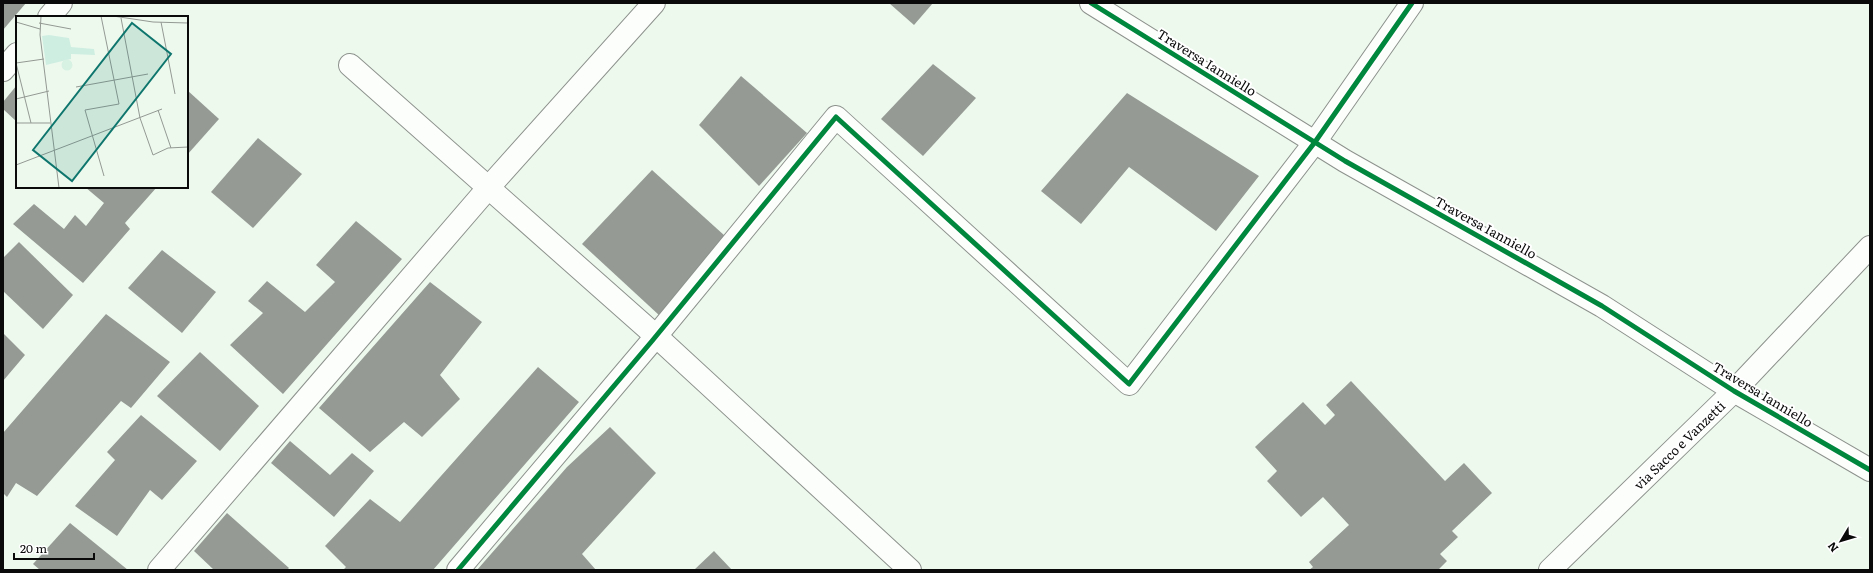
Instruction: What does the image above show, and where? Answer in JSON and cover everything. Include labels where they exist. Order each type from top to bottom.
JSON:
[{"type":"street","points":[[50,16],[61,3]]},
{"type":"street","points":[[159,570],[489,187],[654,3]]},
{"type":"street","name":"Traversa Ianniello","points":[[1091,3],[1345,161],[1602,306],[1734,391],[1870,470]]},
{"type":"street","points":[[458,570],[656,336],[836,117],[1129,384],[1315,142],[1412,3]]},
{"type":"street","points":[[3,70],[16,55]]},
{"type":"street","points":[[350,66],[489,187],[656,336],[910,570]]},
{"type":"street","name":"via Sacco e Vanzetti","points":[[1550,570],[1734,391],[1870,247]]},
{"type":"building","points":[[3,3],[26,3],[3,30]]},
{"type":"building","points":[[889,3],[933,3],[914,25]]},
{"type":"building","points":[[933,64],[976,98],[923,156],[881,119]]},
{"type":"building","points":[[741,76],[807,133],[759,186],[699,125]]},
{"type":"building","points":[[16,86],[16,121],[3,109],[3,102]]},
{"type":"building","points":[[188,91],[219,119],[188,154]]},
{"type":"building","points":[[1127,93],[1259,176],[1216,231],[1129,167],[1081,224],[1041,191]]},
{"type":"building","points":[[258,138],[302,174],[253,228],[211,192]]},
{"type":"building","points":[[652,170],[725,236],[660,316],[582,244]]},
{"type":"building","points":[[86,188],[156,188],[125,223],[130,229],[83,283],[13,224],[34,204],[64,229],[75,215],[86,226],[104,203]]},
{"type":"building","points":[[356,221],[402,259],[283,394],[230,345],[263,313],[248,301],[267,281],[305,312],[335,282],[316,265]]},
{"type":"building","points":[[19,242],[73,295],[43,329],[3,291],[3,258]]},
{"type":"building","points":[[162,250],[216,292],[182,333],[128,288]]},
{"type":"building","points":[[430,282],[482,322],[440,375],[460,399],[422,437],[404,422],[370,452],[319,408]]},
{"type":"building","points":[[106,314],[170,362],[131,408],[121,401],[37,496],[16,483],[7,497],[3,493],[3,433]]},
{"type":"building","points":[[3,333],[25,355],[3,381]]},
{"type":"building","points":[[200,352],[259,406],[220,451],[157,396]]},
{"type":"building","points":[[538,367],[579,402],[433,570],[343,570],[346,567],[325,546],[370,499],[400,522]]},
{"type":"building","points":[[1351,381],[1445,481],[1464,463],[1492,493],[1452,531],[1458,537],[1440,554],[1447,561],[1438,570],[1309,570],[1313,567],[1309,562],[1349,525],[1323,497],[1301,517],[1267,481],[1277,471],[1255,447],[1303,402],[1325,425],[1335,415],[1326,405]]},
{"type":"building","points":[[141,415],[197,461],[162,500],[150,490],[117,536],[75,506],[115,460],[107,452]]},
{"type":"building","points":[[610,427],[656,473],[582,554],[596,570],[477,570],[567,467]]},
{"type":"building","points":[[290,441],[330,475],[352,453],[374,471],[334,517],[271,463]]},
{"type":"building","points":[[227,513],[289,568],[287,570],[214,570],[194,551]]},
{"type":"building","points":[[70,523],[128,570],[40,570],[33,564]]},
{"type":"building","points":[[714,551],[732,570],[694,570]]},
{"type":"cycle path","points":[[1091,3],[1345,161],[1602,306],[1734,391],[1870,470]]},
{"type":"cycle path","points":[[458,570],[652,341],[836,117],[1129,384],[1315,142],[1412,3]]}]
